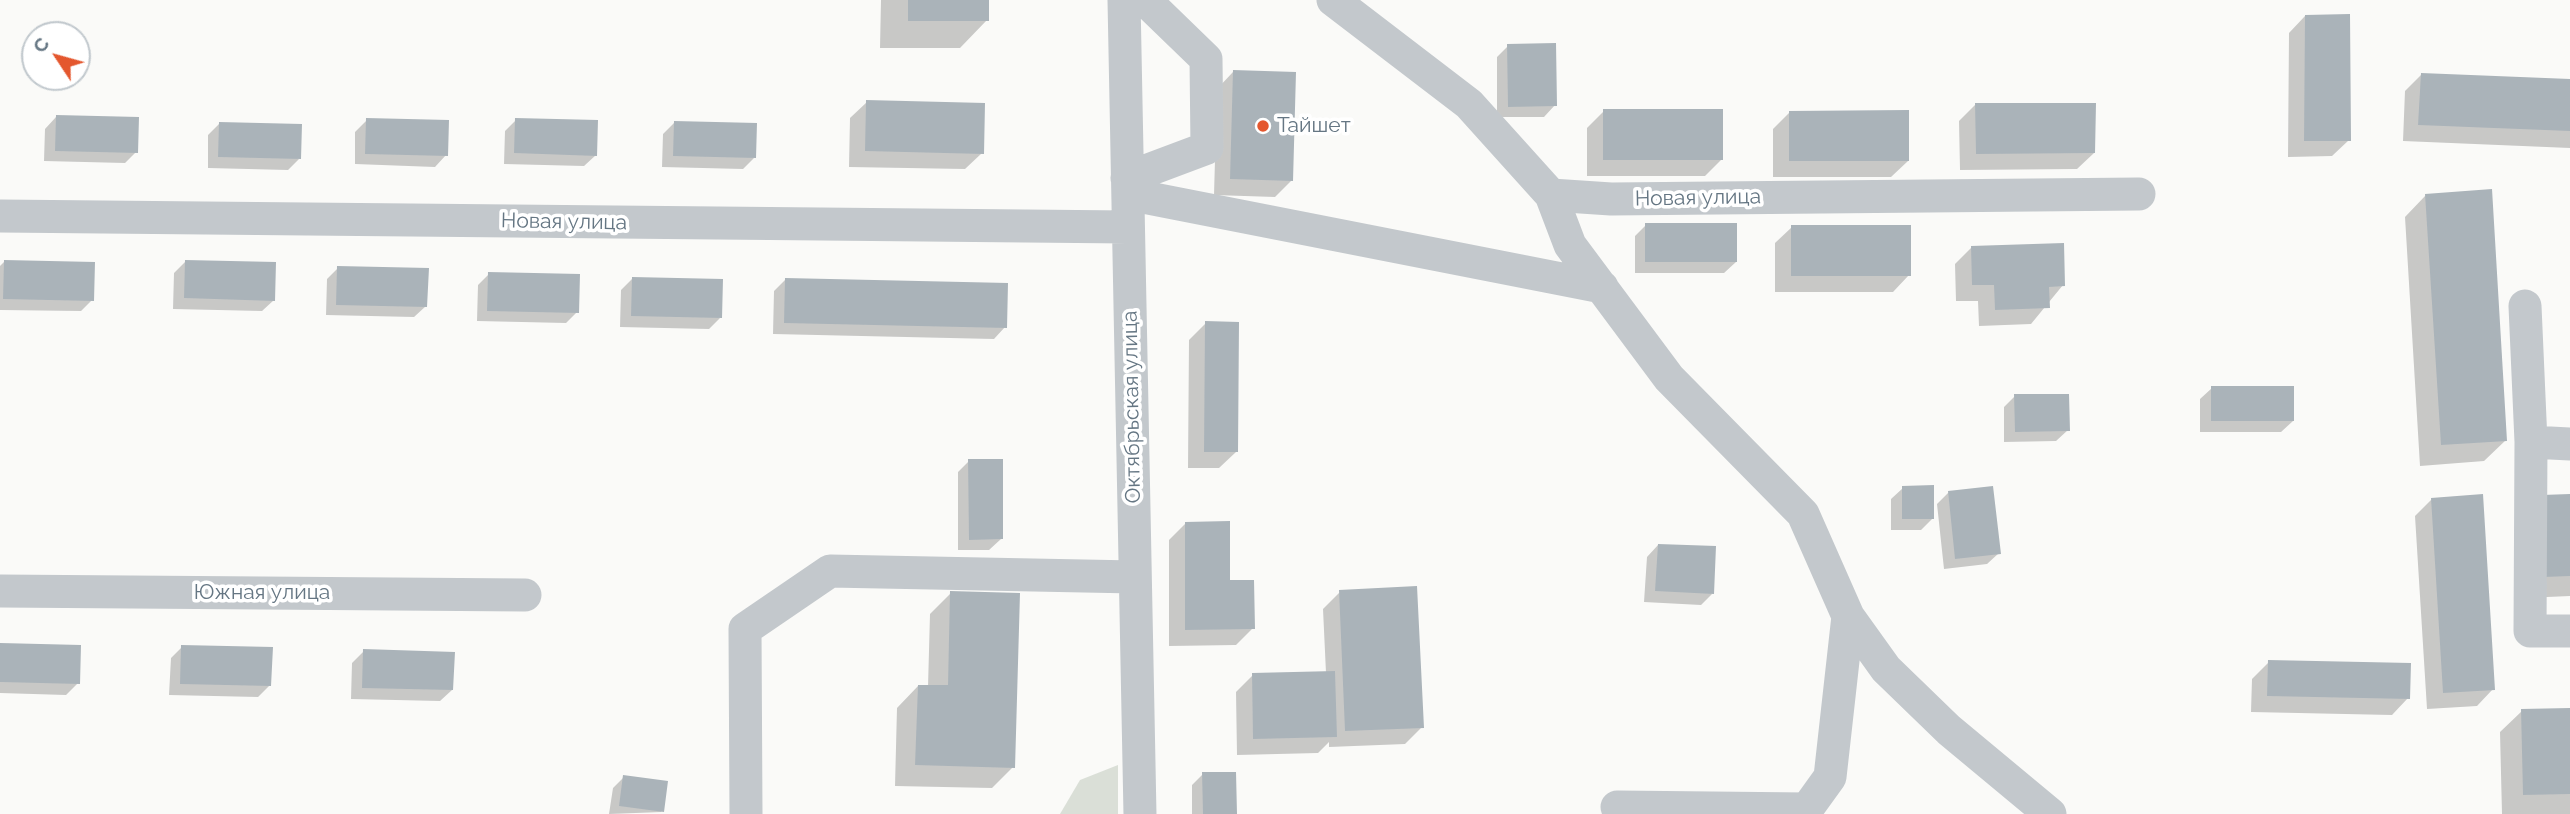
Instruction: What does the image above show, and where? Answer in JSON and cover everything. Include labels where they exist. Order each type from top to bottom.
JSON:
[{"type":"street","name":"Октябрьская улица","points":[[1124,0],[1140,814]]},
{"type":"street","points":[[1127,186],[1207,148],[1206,59],[1145,0]]},
{"type":"street","points":[[1333,0],[1469,104],[1551,195],[1570,245],[1669,378],[1803,514],[1847,616],[1895,678],[1949,730],[2050,814]]},
{"type":"street","points":[[1127,186],[1602,287]]},
{"type":"street","name":"Новая улица","points":[[1551,195],[1611,199],[2139,194]]},
{"type":"street","name":"Новая улица","points":[[0,216],[1129,227]]},
{"type":"street","points":[[2525,306],[2531,442],[2530,631],[2570,631]]},
{"type":"street","points":[[2531,442],[2570,444]]},
{"type":"street","points":[[746,814],[745,629],[830,571],[1135,577]]},
{"type":"street","name":"Южная улица","points":[[0,591],[525,595]]},
{"type":"street","points":[[1826,814],[1847,616]]},
{"type":"street","points":[[1617,807],[1807,809],[1830,777]]},
{"type":"shaded area","points":[[1118,765],[1118,814],[1060,814],[1080,780]]},
{"type":"building","points":[[908,0],[989,0],[989,21],[908,21]]},
{"type":"building","points":[[2350,14],[2351,141],[2304,141],[2305,15]]},
{"type":"building","points":[[1556,43],[1557,106],[1508,107],[1507,44]]},
{"type":"building","name":"Тайшет","points":[[1233,70],[1296,72],[1293,181],[1230,179]]},
{"type":"building","points":[[2421,73],[2570,79],[2570,131],[2418,125]]},
{"type":"building","points":[[866,100],[985,103],[984,154],[865,151]]},
{"type":"building","points":[[1975,103],[2096,103],[2095,153],[1976,154]]},
{"type":"building","points":[[1603,109],[1723,109],[1723,160],[1603,160]]},
{"type":"building","points":[[1909,110],[1909,161],[1789,161],[1789,111]]},
{"type":"building","points":[[56,115],[139,117],[138,153],[55,151]]},
{"type":"building","points":[[366,118],[449,120],[448,156],[365,154]]},
{"type":"building","points":[[515,118],[598,120],[597,156],[514,153]]},
{"type":"building","points":[[674,121],[757,123],[756,158],[673,156]]},
{"type":"building","points":[[219,122],[302,124],[301,159],[218,157]]},
{"type":"building","points":[[2492,189],[2507,441],[2441,445],[2425,194]]},
{"type":"building","points":[[1645,223],[1737,223],[1737,262],[1645,262]]},
{"type":"building","points":[[1791,225],[1911,225],[1911,276],[1791,276]]},
{"type":"building","points":[[2064,243],[2065,286],[2049,287],[2050,308],[1995,310],[1994,285],[1972,285],[1971,246]]},
{"type":"building","points":[[4,260],[95,262],[94,301],[3,299]]},
{"type":"building","points":[[185,260],[276,262],[275,301],[184,298]]},
{"type":"building","points":[[337,266],[429,268],[427,307],[336,305]]},
{"type":"building","points":[[488,272],[580,274],[579,313],[487,311]]},
{"type":"building","points":[[632,277],[723,279],[722,318],[631,316]]},
{"type":"building","points":[[785,278],[1008,283],[1007,328],[784,323]]},
{"type":"building","points":[[1205,321],[1239,322],[1238,452],[1204,452]]},
{"type":"building","points":[[2211,386],[2294,386],[2294,421],[2211,421]]},
{"type":"building","points":[[2014,394],[2069,394],[2070,431],[2015,432]]},
{"type":"building","points":[[968,459],[1003,459],[1003,539],[969,540]]},
{"type":"building","points":[[1934,485],[1934,519],[1902,519],[1902,486]]},
{"type":"building","points":[[1993,486],[2001,554],[1955,559],[1948,491]]},
{"type":"building","points":[[2483,494],[2495,690],[2443,693],[2431,498]]},
{"type":"building","points":[[2570,494],[2570,576],[2544,577],[2542,495]]},
{"type":"building","points":[[1230,521],[1230,580],[1254,580],[1255,629],[1185,630],[1185,522]]},
{"type":"building","points":[[1658,544],[1716,546],[1714,594],[1655,591]]},
{"type":"building","points":[[1417,586],[1424,728],[1345,731],[1339,590]]},
{"type":"building","points":[[950,591],[1020,593],[1015,768],[915,765],[918,685],[948,685]]},
{"type":"building","points":[[0,643],[81,645],[80,684],[0,682]]},
{"type":"building","points":[[181,645],[273,647],[271,686],[180,684]]},
{"type":"building","points":[[363,649],[455,652],[453,690],[362,688]]},
{"type":"building","points":[[2268,660],[2411,663],[2410,699],[2267,696]]},
{"type":"building","points":[[1335,671],[1337,737],[1253,739],[1252,673]]},
{"type":"building","points":[[2570,708],[2570,794],[2523,795],[2521,709]]},
{"type":"building","points":[[1202,772],[1236,772],[1237,814],[1203,814]]},
{"type":"building","points":[[623,775],[668,781],[664,812],[619,806]]},
{"type":"place","name":"Тайшет","points":[[1263,126]]}]
